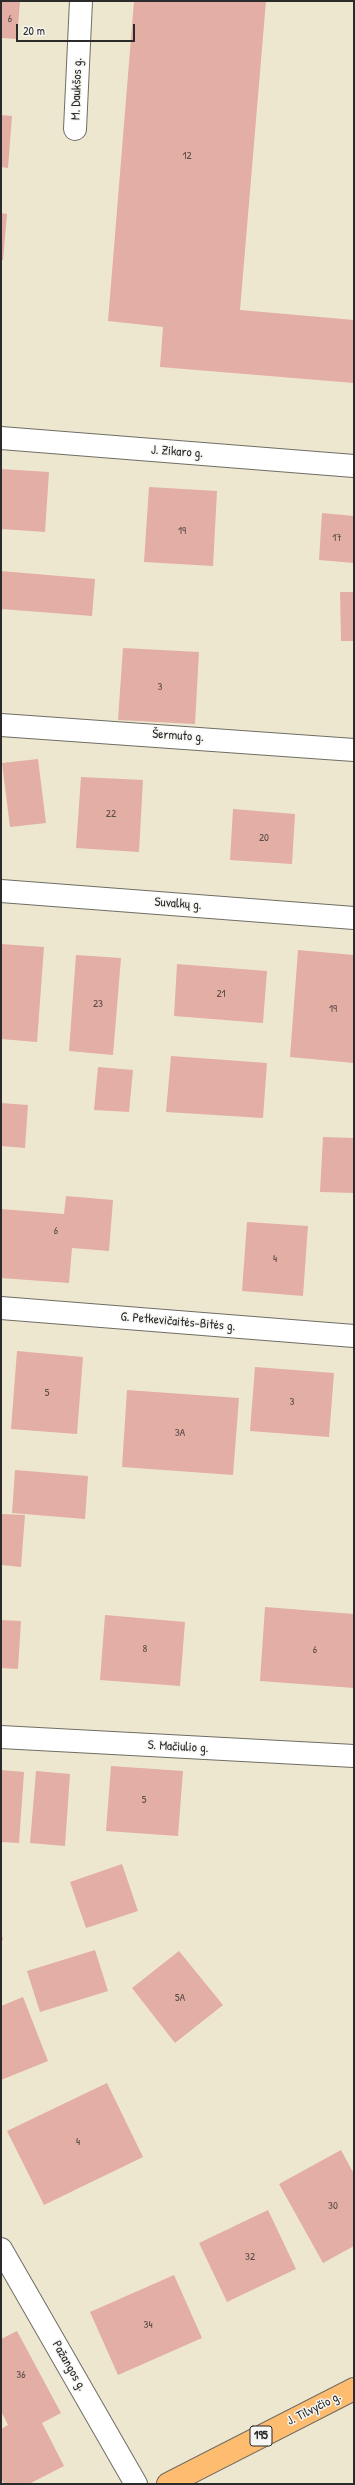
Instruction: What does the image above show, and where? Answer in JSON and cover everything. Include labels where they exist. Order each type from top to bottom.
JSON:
[{"type":"main road","name":"J. Tilvyčio g.","points":[[168,2484],[354,2389]]},
{"type":"street","name":"M. Daukšos g.","points":[[75,129],[81,1]]},
{"type":"street","name":"J. Zikaro g.","points":[[1,438],[354,466]]},
{"type":"street","name":"Šermuto g.","points":[[1,725],[354,750]]},
{"type":"street","name":"Suvalkų g.","points":[[1,891],[354,918]]},
{"type":"street","name":"G. Petkevičaitės-Bitės g.","points":[[1,1308],[354,1336]]},
{"type":"street","name":"S. Mačiulio g.","points":[[1,1737],[354,1756]]},
{"type":"street","name":"Pažangos g.","points":[[1,2249],[136,2484]]},
{"type":"building","points":[[1,1],[20,1],[17,39],[1,38]]},
{"type":"building","points":[[134,1],[266,1],[240,310],[354,320],[354,383],[160,367],[163,327],[108,321]]},
{"type":"building","points":[[1,115],[12,116],[8,168],[1,167]]},
{"type":"building","points":[[1,213],[7,214],[3,260],[1,260]]},
{"type":"building","points":[[1,469],[49,472],[45,532],[1,529]]},
{"type":"building","points":[[149,487],[217,491],[213,566],[144,562]]},
{"type":"building","points":[[322,513],[354,516],[354,563],[319,560]]},
{"type":"building","points":[[1,571],[95,579],[92,616],[1,609]]},
{"type":"building","points":[[340,592],[354,592],[354,641],[341,641]]},
{"type":"building","points":[[123,648],[199,652],[195,724],[118,720]]},
{"type":"building","points":[[38,759],[46,823],[10,827],[2,763]]},
{"type":"building","points":[[81,777],[143,780],[139,852],[76,848]]},
{"type":"building","points":[[233,809],[295,814],[292,864],[230,860]]},
{"type":"building","points":[[1,944],[44,947],[37,1042],[1,1039]]},
{"type":"building","points":[[298,950],[354,955],[354,1063],[290,1057]]},
{"type":"building","points":[[76,955],[121,958],[113,1055],[69,1051]]},
{"type":"building","points":[[177,964],[267,971],[263,1023],[174,1016]]},
{"type":"building","points":[[171,1056],[267,1063],[263,1118],[166,1112]]},
{"type":"building","points":[[98,1067],[133,1070],[129,1112],[94,1110]]},
{"type":"building","points":[[1,1103],[28,1105],[25,1148],[1,1146]]},
{"type":"building","points":[[323,1137],[354,1138],[354,1193],[320,1192]]},
{"type":"building","points":[[66,1196],[113,1200],[109,1251],[72,1248],[69,1283],[1,1278],[1,1209],[64,1214]]},
{"type":"building","points":[[247,1222],[308,1226],[303,1296],[242,1291]]},
{"type":"building","points":[[17,1351],[83,1357],[77,1434],[11,1429]]},
{"type":"building","points":[[255,1367],[334,1373],[329,1437],[250,1431]]},
{"type":"building","points":[[127,1390],[239,1398],[233,1475],[122,1467]]},
{"type":"building","points":[[15,1470],[88,1476],[85,1519],[12,1513]]},
{"type":"building","points":[[1,1514],[25,1515],[21,1567],[1,1565]]},
{"type":"building","points":[[265,1607],[354,1614],[354,1688],[260,1681]]},
{"type":"building","points":[[105,1615],[185,1622],[180,1686],[100,1680]]},
{"type":"building","points":[[1,1620],[21,1621],[18,1669],[1,1668]]},
{"type":"building","points":[[111,1766],[183,1771],[178,1836],[106,1831]]},
{"type":"building","points":[[1,1770],[24,1772],[19,1843],[1,1842]]},
{"type":"building","points":[[36,1771],[70,1774],[65,1846],[30,1843]]},
{"type":"building","points":[[122,1864],[138,1911],[86,1928],[70,1882]]},
{"type":"building","points":[[95,1950],[108,1991],[40,2012],[27,1971]]},
{"type":"building","points":[[179,1951],[223,2005],[175,2043],[132,1988]]},
{"type":"building","points":[[23,1997],[48,2061],[1,2080],[1,2006]]},
{"type":"building","points":[[107,2083],[143,2157],[44,2205],[7,2131]]},
{"type":"building","points":[[341,2150],[354,2174],[354,2246],[323,2263],[279,2184]]},
{"type":"building","points":[[268,2210],[296,2269],[227,2302],[199,2243]]},
{"type":"building","points":[[174,2275],[202,2338],[118,2375],[90,2312]]},
{"type":"building","points":[[17,2331],[61,2413],[42,2423],[64,2466],[29,2484],[4,2484],[1,2478],[1,2429],[8,2425],[1,2411],[1,2339]]}]
